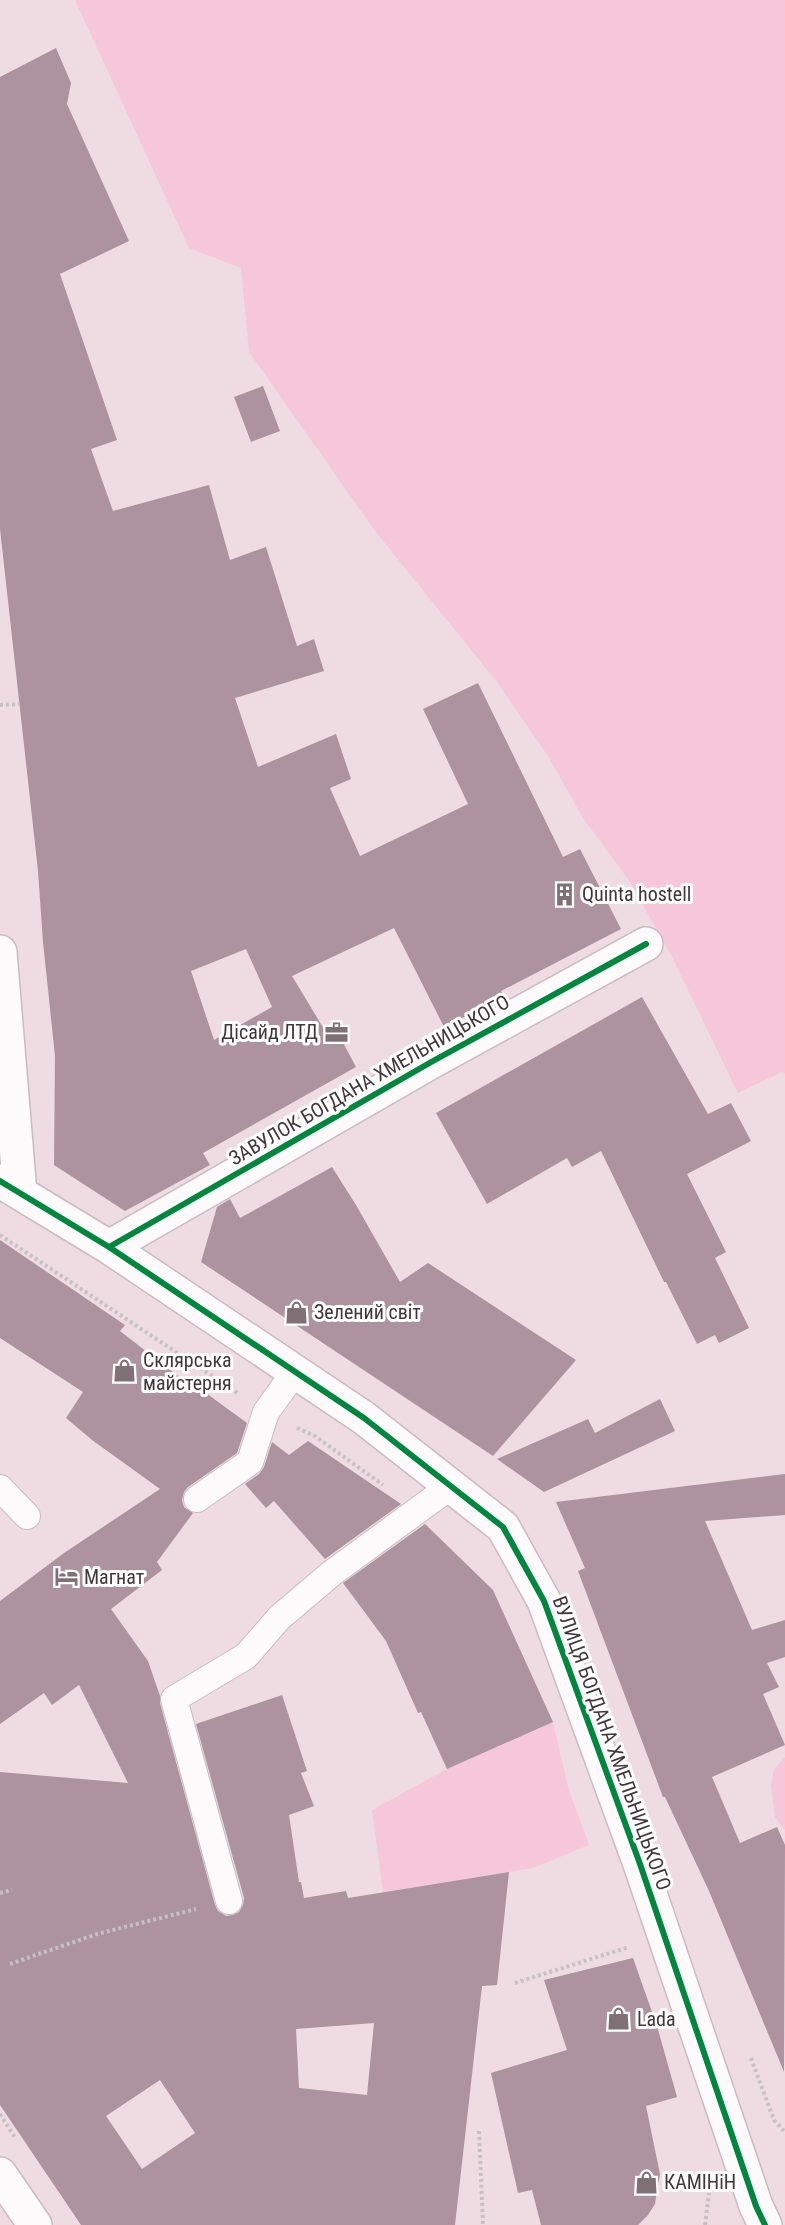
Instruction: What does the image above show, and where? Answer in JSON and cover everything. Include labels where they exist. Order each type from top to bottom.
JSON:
[{"type":"street","name":"ЗАВУЛОК БОГДАНА ХМЕЛЬНИЦЬКОГО","points":[[109,1247],[433,1061],[646,944]]},
{"type":"street","points":[[0,952],[10,1187]]},
{"type":"street","name":"ВУЛИЦЯ БОГДАНА ХМЕЛЬНИЦЬКОГО","points":[[10,1187],[109,1247],[364,1418],[503,1527],[544,1601],[640,1864],[756,2206],[765,2225]]},
{"type":"street","points":[[0,2174],[35,2225]]},
{"type":"lane","points":[[197,1499],[250,1461],[266,1412],[295,1372]]},
{"type":"lane","points":[[229,1901],[174,1700],[246,1656],[279,1618],[332,1574],[451,1486]]},
{"type":"lane","points":[[0,1488],[27,1516]]},
{"type":"path","points":[[0,705],[20,704]]},
{"type":"path","points":[[0,1234],[266,1412],[315,1436],[417,1510]]},
{"type":"path","points":[[0,1893],[12,1890]]},
{"type":"path","points":[[10,1964],[97,1934],[229,1901]]},
{"type":"path","points":[[515,1983],[636,1945]]},
{"type":"path","points":[[750,2058],[774,2120],[785,2132]]},
{"type":"path","points":[[479,2131],[483,2225]]},
{"type":"path","points":[[705,2225],[710,2186]]},
{"type":"shaded area","points":[[75,0],[785,0],[785,1074],[782,1072],[738,1093],[672,957],[639,898],[628,879],[583,818],[548,756],[497,682],[375,531],[249,352],[241,268],[189,248]]},
{"type":"shaded area","points":[[553,1722],[568,1787],[589,1845],[533,1868],[383,1892],[372,1810],[447,1769]]},
{"type":"shaded area","points":[[785,1757],[784,1830],[775,1817],[771,1786],[774,1769]]},
{"type":"building","points":[[56,48],[71,83],[67,104],[129,241],[60,274],[117,440],[91,449],[113,511],[209,485],[230,560],[266,547],[297,646],[314,639],[324,671],[235,698],[258,767],[336,734],[351,779],[330,788],[360,856],[468,804],[423,709],[478,683],[563,857],[580,849],[621,929],[501,991],[504,997],[444,1027],[394,928],[292,976],[330,1039],[339,1035],[356,1067],[203,1153],[210,1165],[125,1211],[54,1165],[55,1056],[38,871],[0,529],[0,77]],"holes":[[[246,949],[272,1007],[214,1040],[191,971]]]},
{"type":"building","points":[[263,386],[280,431],[251,442],[234,397]]},
{"type":"building","points":[[642,997],[708,1114],[731,1103],[751,1141],[687,1174],[726,1252],[715,1258],[749,1328],[719,1343],[715,1335],[697,1344],[664,1282],[601,1151],[572,1167],[567,1158],[487,1204],[436,1113]]},
{"type":"building","points":[[332,1167],[400,1282],[428,1263],[576,1360],[493,1456],[201,1262],[217,1207],[230,1199],[240,1218]]},
{"type":"building","points":[[0,1240],[125,1325],[120,1331],[182,1379],[184,1377],[247,1423],[237,1453],[184,1492],[182,1500],[184,1507],[193,1513],[157,1562],[162,1570],[111,1609],[148,1661],[160,1696],[160,1703],[218,1911],[226,1916],[239,1912],[244,1898],[196,1724],[282,1695],[307,1771],[301,1773],[314,1806],[289,1815],[299,1882],[301,1882],[304,1898],[346,1891],[348,1898],[509,1872],[497,1985],[482,1986],[455,2225],[81,2225],[0,2105],[0,1772],[128,1783],[79,1685],[52,1705],[44,1693],[0,1724],[0,1601],[64,1553],[160,1489],[92,1440],[66,1418],[83,1392],[0,1338]],"holes":[[[374,2023],[367,2095],[299,2088],[296,2029]],[[160,2080],[195,2133],[142,2169],[106,2116]]]},
{"type":"building","points":[[660,1399],[675,1431],[544,1492],[497,1459],[588,1419],[595,1433]]},
{"type":"building","points":[[308,1441],[401,1504],[325,1559],[274,1501],[266,1508],[245,1484],[259,1474],[264,1467],[272,1442],[289,1455]]},
{"type":"building","points":[[785,1474],[785,1515],[705,1521],[752,1630],[785,1620],[785,1657],[767,1663],[779,1687],[763,1694],[785,1745],[712,1777],[740,1843],[777,1827],[785,1845],[784,2072],[709,1891],[663,1797],[578,1571],[585,1568],[556,1502]]},
{"type":"building","points":[[425,1524],[493,1590],[553,1722],[447,1769],[421,1712],[418,1713],[386,1641],[343,1583]]},
{"type":"building","points":[[633,1958],[657,2026],[677,2097],[646,2106],[660,2174],[655,2204],[638,2225],[541,2225],[532,2190],[518,2193],[491,2073],[567,2050],[544,1980]]},
{"type":"cycle path","points":[[109,1247],[433,1061],[646,944]]},
{"type":"cycle path","points":[[0,1181],[109,1247],[364,1418],[503,1527],[544,1601],[640,1864],[756,2206],[765,2225]]},
{"type":"place","name":"Quinta hostell","points":[[564,894]]},
{"type":"place","name":"Дісайд ЛТД","points":[[336,1032]]},
{"type":"place","name":"Зелений світ","points":[[296,1312]]},
{"type":"place","name":"Склярська майстерня","points":[[125,1371]]},
{"type":"place","name":"Магнат","points":[[66,1577]]},
{"type":"place","name":"Lada","points":[[619,2019]]},
{"type":"place","name":"КАМІНіН","points":[[646,2182]]}]
